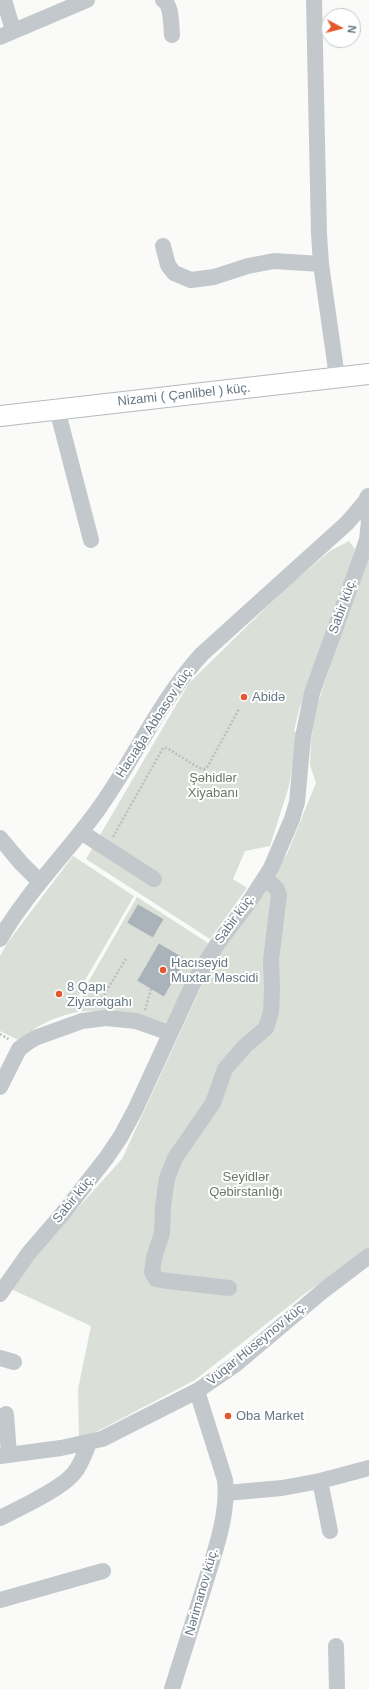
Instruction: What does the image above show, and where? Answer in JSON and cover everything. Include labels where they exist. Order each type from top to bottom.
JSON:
[{"type":"main road","name":"Nizami ( Çənlibel ) küç.","points":[[0,416],[369,374]]},
{"type":"street","points":[[4,0],[7,34],[87,0]]},
{"type":"street","points":[[163,0],[169,7],[172,35]]},
{"type":"street","points":[[314,0],[321,264],[337,378]]},
{"type":"street","points":[[163,246],[168,265],[174,273],[191,280],[214,277],[248,266],[274,261],[321,264]]},
{"type":"street","points":[[57,409],[91,540]]},
{"type":"street","name":"Hacıağa Abbasov küç.","points":[[0,939],[39,881],[81,832],[98,809],[161,708],[189,668],[202,654],[347,523],[367,498]]},
{"type":"street","name":"Sabir küç.","points":[[1,1291],[28,1254],[64,1212],[107,1157],[121,1136],[135,1110],[195,980],[209,957],[265,878],[292,819],[296,802],[302,737],[312,693],[367,540],[369,522],[367,498]]},
{"type":"street","points":[[81,832],[154,879]]},
{"type":"street","points":[[0,838],[21,863],[39,881]]},
{"type":"street","points":[[229,1288],[168,1282],[156,1279],[152,1272],[154,1258],[162,1233],[163,1207],[167,1178],[175,1158],[212,1103],[225,1069],[245,1046],[266,1028],[271,1012],[271,960],[279,894],[277,889],[265,878]]},
{"type":"street","points":[[0,1087],[19,1049],[36,1038],[82,1021],[106,1018],[141,1022],[170,1033]]},
{"type":"street","name":"Vüqar Hüseynov küç.","points":[[4,1456],[89,1443],[116,1433],[198,1391],[235,1365],[324,1290],[369,1256]]},
{"type":"street","name":"Nərimanov küç.","points":[[172,1689],[214,1554],[224,1510],[226,1493],[225,1480],[198,1391]]},
{"type":"street","points":[[4,1456],[6,1414]]},
{"type":"street","points":[[0,1518],[36,1500],[70,1479],[89,1443]]},
{"type":"street","points":[[226,1493],[282,1488],[320,1481],[369,1468]]},
{"type":"street","points":[[320,1481],[330,1531]]},
{"type":"street","points":[[0,1600],[103,1571]]},
{"type":"street","points":[[336,1646],[337,1689]]},
{"type":"path","points":[[107,848],[163,748],[167,748],[199,768],[204,769],[208,766],[239,709]]},
{"type":"path","points":[[95,1019],[98,1005],[127,957]]},
{"type":"path","points":[[141,1022],[151,989]]},
{"type":"green space","name":"Şəhidlər Xiyabanı","points":[[349,541],[355,549],[299,710],[294,731],[298,733],[289,786],[270,846],[245,851],[233,879],[247,888],[210,939],[86,859],[189,683],[287,587],[330,551]]},
{"type":"green space","name":"Seyidlər Qəbirstanlığı","points":[[369,549],[369,1249],[303,1295],[195,1380],[79,1441],[78,1389],[91,1326],[11,1289],[29,1262],[122,1159],[218,950],[287,854],[316,783],[310,765],[311,740],[316,709]]},
{"type":"green space","points":[[73,856],[134,896],[80,989],[78,1012],[61,1016],[46,1022],[18,1040],[0,1031],[0,956],[8,942]]},
{"type":"green space","points":[[137,897],[208,943],[167,1023],[135,1015],[81,1011],[83,991]]},
{"type":"building","points":[[138,904],[164,919],[153,938],[127,923]]},
{"type":"building","points":[[159,943],[186,959],[164,997],[137,981]]},
{"type":"place","name":"Abidə","points":[[244,697]]},
{"type":"place","name":"Hacıseyid Muxtar Məscidi","points":[[163,970]]},
{"type":"place","name":"8 Qapı Ziyarətgahı","points":[[59,994]]},
{"type":"place","name":"Oba Market","points":[[228,1416]]}]
